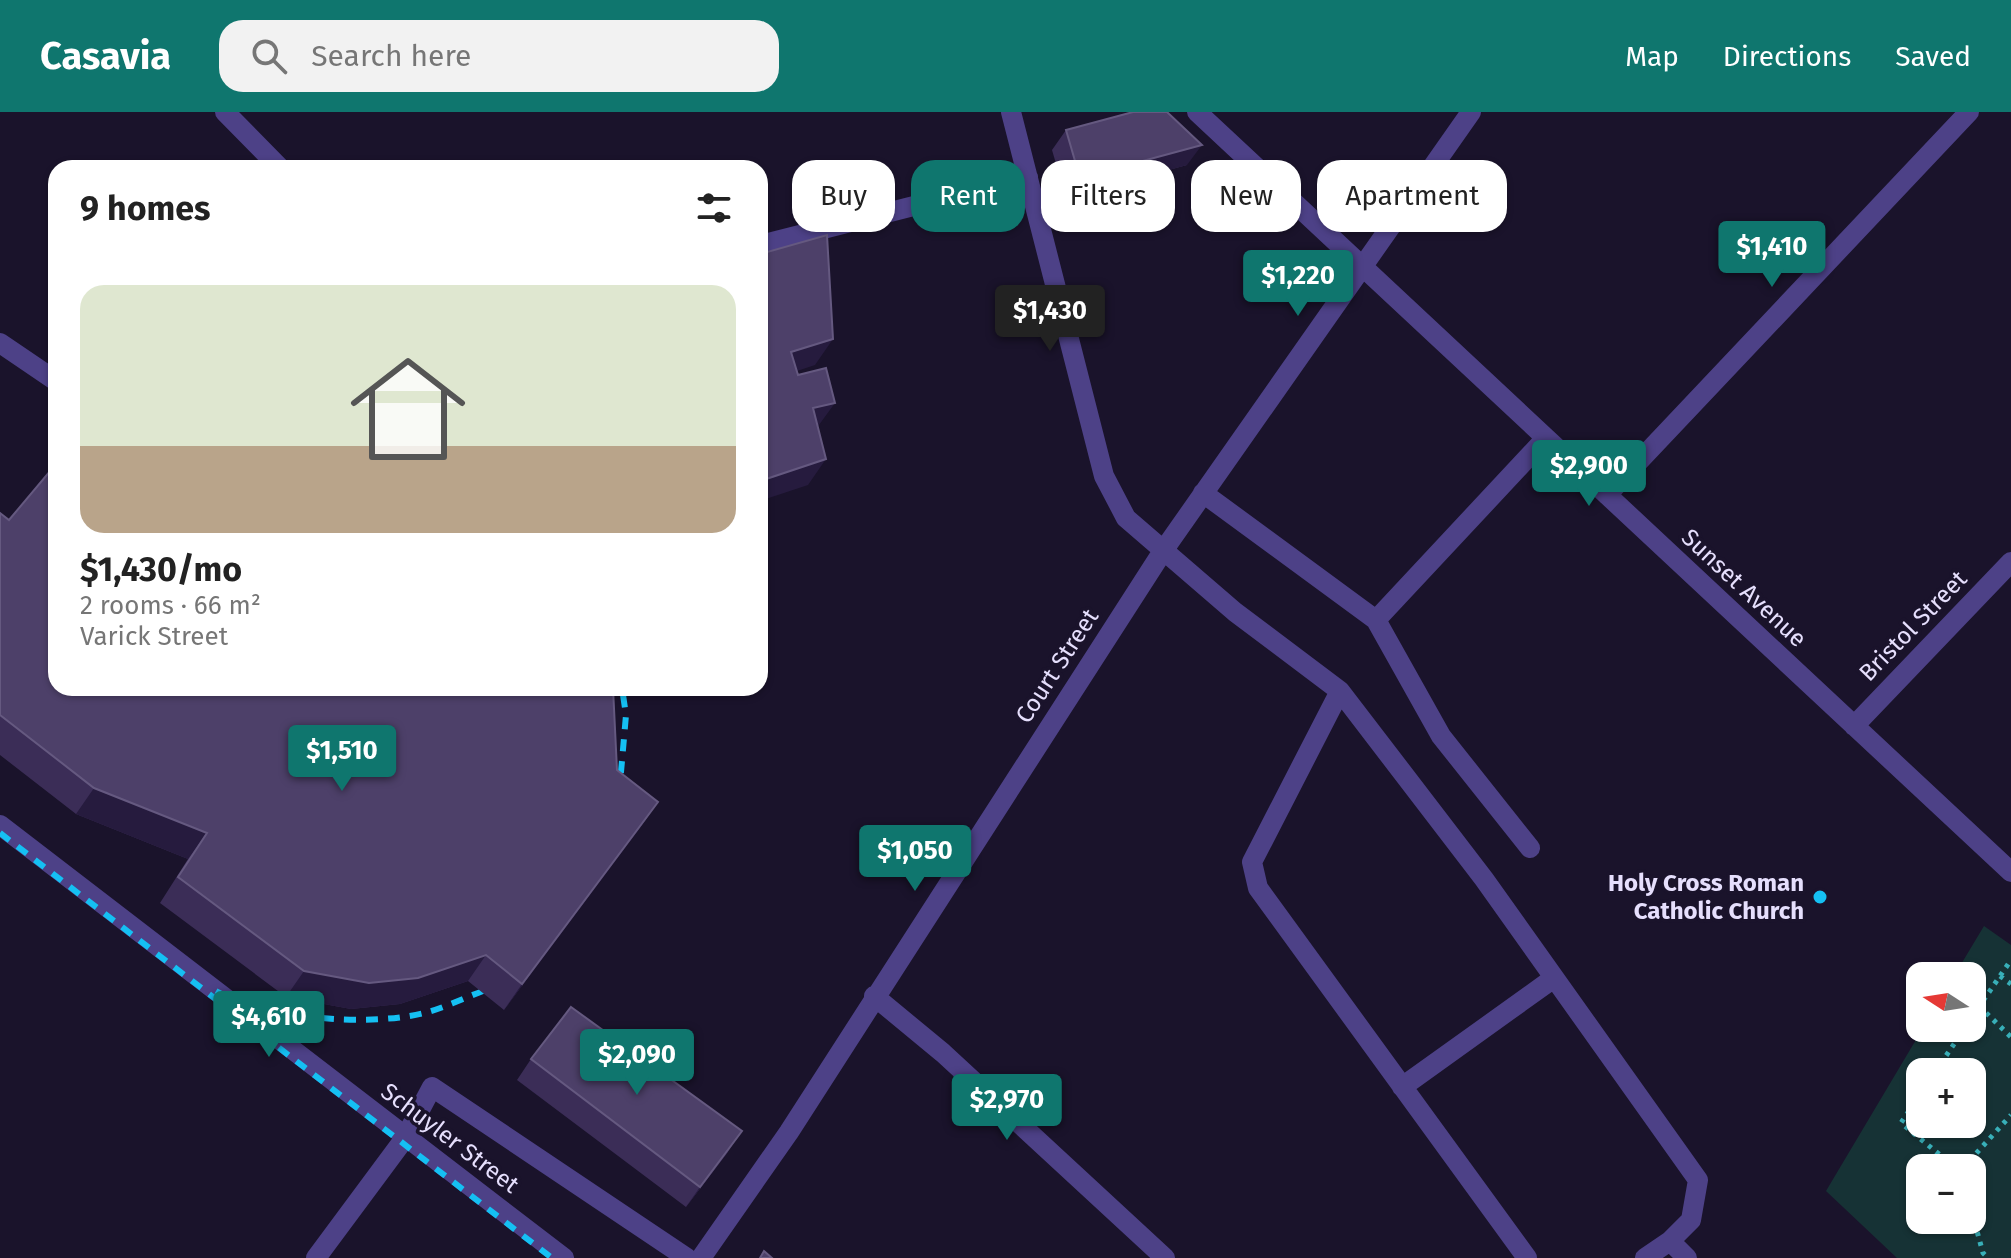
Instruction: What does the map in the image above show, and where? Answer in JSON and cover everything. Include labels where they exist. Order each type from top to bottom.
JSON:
[{"type":"street","points":[[225,112],[272,160]]},
{"type":"street","points":[[1011,112],[1104,476],[1126,518],[1299,664],[1340,691],[1484,879],[1698,1180],[1691,1220],[1670,1241],[1645,1258]]},
{"type":"street","name":"Sunset Avenue","points":[[1197,112],[2011,872]]},
{"type":"street","name":"Court Street","points":[[701,1258],[789,1132],[1163,551],[1471,112]]},
{"type":"street","points":[[1607,495],[1969,112]]},
{"type":"street","points":[[768,243],[1028,177]]},
{"type":"street","points":[[0,343],[48,376]]},
{"type":"street","points":[[1376,620],[1546,438]]},
{"type":"street","points":[[1203,493],[1376,620],[1441,736],[1530,848]]},
{"type":"street","name":"Bristol Street","points":[[1854,726],[2011,562]]},
{"type":"street","points":[[1340,691],[1252,862],[1258,888],[1527,1258]]},
{"type":"street","name":"Schuyler Street","points":[[0,825],[564,1258]]},
{"type":"street","points":[[1402,1087],[1554,978]]},
{"type":"street","points":[[874,996],[943,1053],[1165,1258]]},
{"type":"street","points":[[316,1258],[405,1138],[432,1087],[687,1258]]},
{"type":"street","points":[[1670,1241],[1687,1258]]},
{"type":"path","points":[[1986,996],[2011,960]]},
{"type":"path","points":[[2000,976],[2011,984]]},
{"type":"path","points":[[1986,1013],[2011,1037]]},
{"type":"path","points":[[1976,1154],[2011,1115]]},
{"type":"path","points":[[1919,1138],[1939,1154]]},
{"type":"path","points":[[1978,1234],[1983,1253],[1988,1258]]},
{"type":"green space","points":[[1984,926],[2011,945],[2011,1258],[1897,1258],[1826,1191],[1915,1042],[1986,1042],[1986,962],[1962,962]]},
{"type":"building","points":[[1133,112],[1167,112],[1202,145],[1147,160],[1075,160],[1066,130]]},
{"type":"building","points":[[827,235],[833,339],[791,352],[798,375],[826,368],[835,403],[813,408],[826,459],[768,478],[768,252]]},
{"type":"building","points":[[48,474],[48,696],[613,696],[617,770],[658,802],[522,984],[486,955],[418,978],[369,983],[304,971],[178,877],[207,833],[94,788],[0,715],[0,513],[9,520]]},
{"type":"building","points":[[571,1007],[742,1131],[700,1187],[531,1059]]},
{"type":"building","points":[[764,1251],[772,1258],[760,1258]]},
{"type":"railway","points":[[619,795],[626,715],[623,696]]},
{"type":"railway","points":[[0,833],[552,1258]]},
{"type":"railway","points":[[216,991],[237,1001],[289,1014],[347,1020],[424,1013],[483,991]]},
{"type":"place","name":"Holy Cross Roman Catholic Church","points":[[1820,897]]}]
